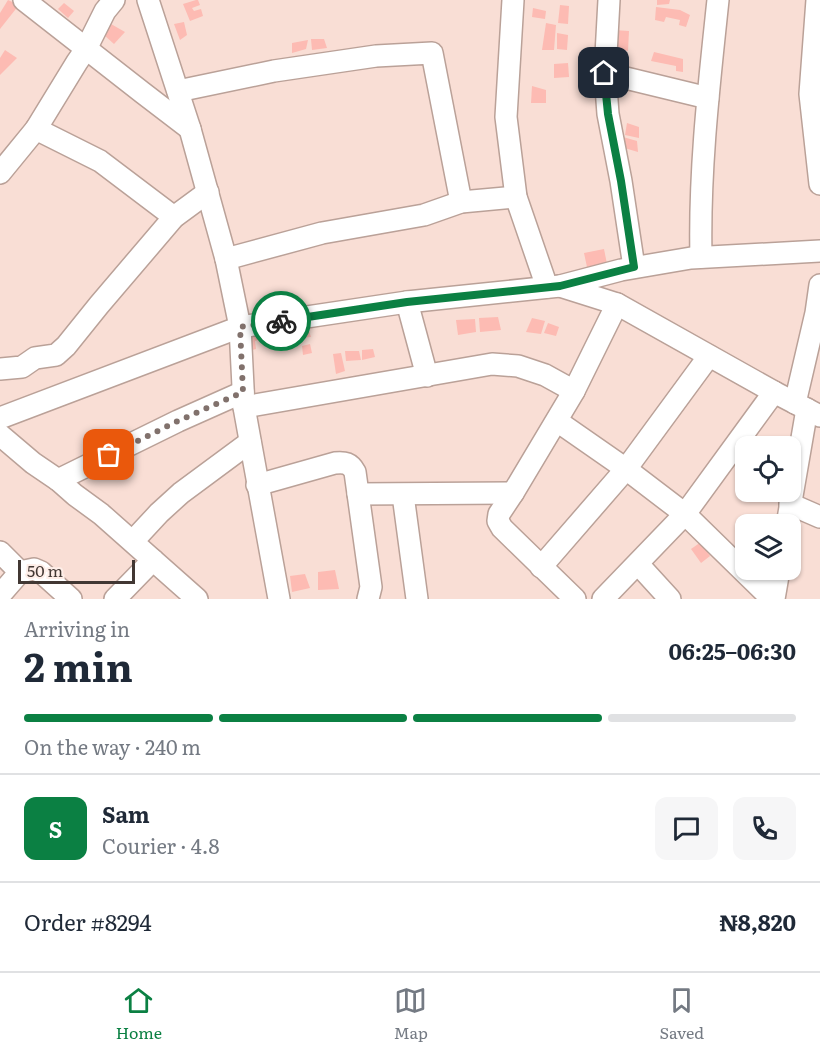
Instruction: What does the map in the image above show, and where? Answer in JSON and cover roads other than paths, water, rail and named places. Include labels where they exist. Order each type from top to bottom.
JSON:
[{"type":"street","points":[[24,0],[190,129]]},
{"type":"street","points":[[0,173],[36,129],[86,49],[105,11],[114,0]]},
{"type":"street","points":[[148,0],[190,129],[226,259],[240,327],[243,400],[279,599]]},
{"type":"street","points":[[513,0],[506,117],[516,197],[553,286]]},
{"type":"street","points":[[609,0],[604,73],[608,114],[634,267]]},
{"type":"street","points":[[701,257],[700,213],[718,0]]},
{"type":"street","points":[[817,0],[815,94],[820,184]]},
{"type":"street","points":[[178,92],[274,70],[376,56],[432,53],[460,202]]},
{"type":"street","points":[[604,73],[708,98]]},
{"type":"street","points":[[36,129],[100,160],[174,217]]},
{"type":"street","points":[[0,369],[22,367],[35,358],[56,355],[174,217],[208,192]]},
{"type":"street","points":[[226,259],[322,233],[424,214],[460,202],[516,197]]},
{"type":"street","points":[[0,418],[240,327],[407,302],[553,286],[634,267],[691,258],[820,251]]},
{"type":"street","points":[[789,514],[807,409],[820,285]]},
{"type":"street","points":[[553,286],[617,304],[807,409]]},
{"type":"street","points":[[407,302],[427,376]]},
{"type":"street","points":[[575,599],[502,528],[498,521],[499,514],[574,392],[617,304]]},
{"type":"street","points":[[541,567],[626,469],[709,356]]},
{"type":"street","points":[[58,480],[178,421],[243,400],[427,376],[492,364],[518,366],[545,375],[574,392]]},
{"type":"street","points":[[603,599],[685,514],[774,392]]},
{"type":"street","points":[[557,421],[685,514],[773,599]]},
{"type":"street","points":[[0,435],[101,514],[197,599]]},
{"type":"street","points":[[133,542],[181,493],[250,442]]},
{"type":"street","points":[[257,485],[335,463],[344,462],[352,467],[355,472],[371,587],[368,599]]},
{"type":"street","points":[[358,494],[513,493]]},
{"type":"street","points":[[403,495],[417,599]]},
{"type":"street","points":[[790,504],[820,517]]},
{"type":"street","points":[[0,552],[20,572]]},
{"type":"street","points":[[115,599],[153,560]]},
{"type":"street","points":[[638,564],[670,599]]},
{"type":"street","points":[[0,596],[20,572],[34,569],[41,572],[72,599]]},
{"type":"street","points":[[773,599],[777,580]]}]
